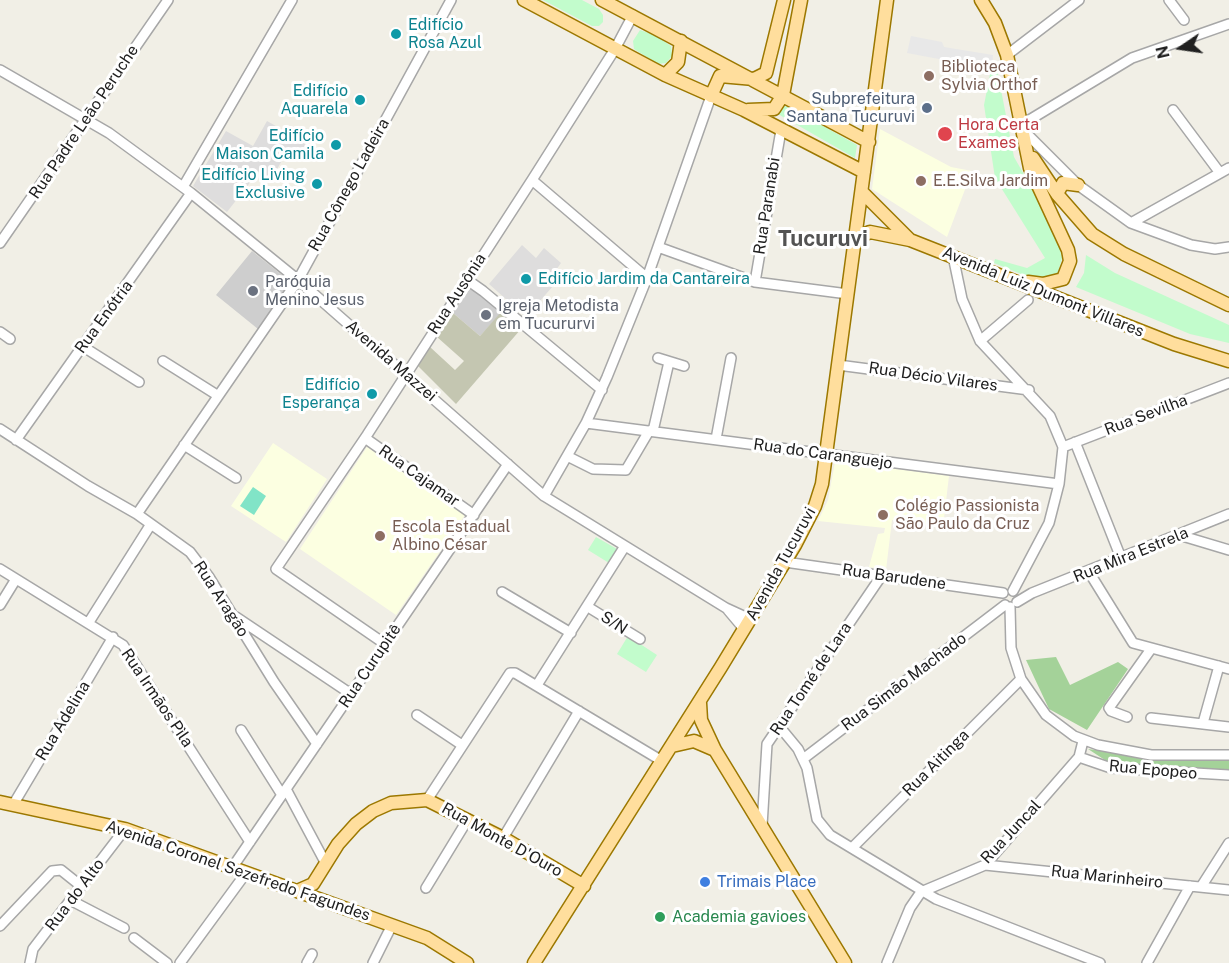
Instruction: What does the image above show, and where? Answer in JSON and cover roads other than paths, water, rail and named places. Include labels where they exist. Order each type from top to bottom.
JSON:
[{"type":"main road","points":[[524,0],[665,75],[744,110],[864,172]]},
{"type":"main road","points":[[602,0],[754,79],[868,142]]},
{"type":"main road","points":[[711,96],[720,76],[754,79],[763,76],[770,66],[784,0]]},
{"type":"main road","points":[[744,110],[774,109],[783,95],[801,0]]},
{"type":"main road","name":"Avenida Tucuruvi","points":[[534,963],[701,699],[785,562],[815,506],[822,484],[887,0]]},
{"type":"main road","points":[[981,0],[995,23],[1007,55],[1030,168],[1068,250],[1070,261],[1068,272],[1055,283],[1015,281]]},
{"type":"main road","points":[[665,75],[678,62],[681,41]]},
{"type":"main road","points":[[1021,130],[1038,169],[1057,195],[1092,234],[1124,254],[1229,305]]},
{"type":"main road","points":[[1057,195],[1063,183],[1078,184]]},
{"type":"main road","points":[[862,192],[910,240]]},
{"type":"main road","name":"Avenida Luiz Dumont Villares","points":[[856,238],[870,232],[910,240],[1174,345],[1229,361]]},
{"type":"main road","points":[[701,699],[699,716],[715,750],[845,963]]},
{"type":"main road","points":[[672,746],[694,741],[715,750]]},
{"type":"main road","name":"Rua Monte D'Ouro","points":[[313,884],[325,862],[356,824],[373,811],[391,803],[427,800],[503,838],[584,886]]},
{"type":"main road","name":"Avenida Coronel Sezefredo Fagundes","points":[[0,802],[125,829],[392,925],[439,944],[467,963]]},
{"type":"main road","points":[[297,891],[313,884],[318,898]]},
{"type":"main road","points":[[544,948],[545,963]]},
{"type":"street","name":"Rua Padre Leão Peruche","points":[[0,243],[168,0]]},
{"type":"street","name":"Rua Enótria","points":[[16,440],[187,190],[292,0]]},
{"type":"street","name":"Rua Cônego Ladeira","points":[[137,514],[298,280],[451,0]]},
{"type":"street","points":[[1007,55],[1079,0]]},
{"type":"street","points":[[1169,0],[1184,20]]},
{"type":"street","name":"Rua Ausônia","points":[[386,644],[276,569],[365,438],[532,180],[615,49],[633,15]]},
{"type":"street","points":[[1229,24],[1132,58],[1021,130],[1078,184],[1131,223],[1191,245],[1215,249],[1229,247]]},
{"type":"street","name":"Avenida Mazzei","points":[[0,70],[87,118],[187,190],[298,280],[544,496],[726,608],[747,624]]},
{"type":"street","points":[[544,496],[586,423],[602,390],[647,278],[711,96]]},
{"type":"street","points":[[1173,110],[1220,173]]},
{"type":"street","name":"Rua Paranabi","points":[[755,282],[781,130]]},
{"type":"street","points":[[1131,223],[1229,168]]},
{"type":"street","points":[[532,180],[647,278]]},
{"type":"street","points":[[658,247],[755,282],[848,294]]},
{"type":"street","points":[[953,256],[962,299],[980,341],[992,357],[1029,390],[1050,416],[1062,447],[1059,484],[1049,523],[1010,599],[1011,648],[1021,679],[1047,715],[1083,741],[1151,755],[1229,755]]},
{"type":"street","points":[[466,279],[602,390]]},
{"type":"street","points":[[980,341],[1028,300]]},
{"type":"street","points":[[0,332],[10,339]]},
{"type":"street","points":[[82,346],[139,382]]},
{"type":"street","points":[[658,358],[684,366]]},
{"type":"street","points":[[716,439],[731,358]]},
{"type":"street","points":[[163,361],[218,395]]},
{"type":"street","points":[[567,456],[592,469],[626,470],[651,431],[669,362]]},
{"type":"street","name":"Rua Décio Vilares","points":[[838,365],[1029,390]]},
{"type":"street","name":"Rua Sevilha","points":[[1062,447],[1229,383]]},
{"type":"street","name":"Rua do Caranguejo","points":[[586,423],[1059,484]]},
{"type":"street","name":"Rua Aragão","points":[[0,429],[137,514],[190,552],[317,744]]},
{"type":"street","name":"Rua Cajamar","points":[[365,438],[474,514]]},
{"type":"street","points":[[1075,442],[1122,558]]},
{"type":"street","points":[[184,445],[236,478]]},
{"type":"street","name":"Rua Curupitê","points":[[232,868],[508,464]]},
{"type":"street","name":"Rua Mira Estrela","points":[[1010,599],[1089,572],[1229,514]]},
{"type":"street","points":[[89,622],[151,524]]},
{"type":"street","points":[[1179,535],[1229,550]]},
{"type":"street","points":[[537,686],[625,546]]},
{"type":"street","name":"Rua Barudene","points":[[785,562],[882,575],[1010,599]]},
{"type":"street","name":"Rua Irmãos Pìla","points":[[0,569],[113,637],[135,660],[250,842]]},
{"type":"street","points":[[1089,572],[1129,639],[1140,646],[1229,669]]},
{"type":"street","name":"Rua Tomé de Lara","points":[[762,826],[765,750],[882,575]]},
{"type":"street","points":[[0,605],[16,579]]},
{"type":"street","points":[[502,592],[571,633]]},
{"type":"street","name":"Rua Simão Machado","points":[[803,759],[1010,599]]},
{"type":"street","name":"S/N","points":[[588,607],[640,639]]},
{"type":"street","points":[[234,616],[351,694]]},
{"type":"street","name":"Rua Adelina","points":[[13,805],[113,637]]},
{"type":"street","points":[[1127,717],[1111,711],[1110,707],[1151,649]]},
{"type":"street","points":[[1203,723],[1219,666]]},
{"type":"street","points":[[427,800],[505,678],[515,673],[662,761]]},
{"type":"street","name":"Rua Aitinga","points":[[852,848],[1021,679]]},
{"type":"street","points":[[503,838],[579,711]]},
{"type":"street","points":[[417,715],[462,745]]},
{"type":"street","points":[[1150,718],[1229,727]]},
{"type":"street","points":[[779,726],[803,759],[817,819],[830,835],[921,892],[1100,963]]},
{"type":"street","points":[[241,730],[284,792],[325,862]]},
{"type":"street","name":"Rua Juncal","points":[[921,892],[985,865],[1079,757],[1083,741]]},
{"type":"street","name":"Rua Epopeo","points":[[1079,757],[1111,768],[1229,775]]},
{"type":"street","points":[[426,888],[468,819]]},
{"type":"street","name":"Rua do Alto","points":[[30,960],[81,886],[125,829]]},
{"type":"street","points":[[1201,887],[1229,843]]},
{"type":"street","name":"Rua Marinheiro","points":[[985,865],[1229,890]]},
{"type":"street","points":[[0,926],[52,871],[61,870],[81,886]]},
{"type":"street","points":[[180,963],[246,873]]},
{"type":"street","points":[[1147,963],[1190,886]]},
{"type":"street","points":[[887,963],[910,908],[921,892]]},
{"type":"street","points":[[72,901],[124,928]]},
{"type":"street","points":[[373,963],[392,925]]},
{"type":"street","points":[[134,938],[167,963]]},
{"type":"street","points":[[307,963],[312,954]]},
{"type":"street","points":[[19,963],[30,960]]},
{"type":"place","name":"Edifício Rosa Azul","points":[[396,34]]},
{"type":"place","name":"Biblioteca Sylvia Orthof","points":[[929,76]]},
{"type":"place","name":"Edifício Aquarela","points":[[360,100]]},
{"type":"place","name":"Subprefeitura Santana Tucuruvi","points":[[927,108]]},
{"type":"place","name":"Hora Certa Exames","points":[[945,134]]},
{"type":"place","name":"Edifício Maison Camila","points":[[336,145]]},
{"type":"place","name":"E.E.Silva Jardim","points":[[921,181]]},
{"type":"place","name":"Edifício Living Exclusive","points":[[317,184]]},
{"type":"place","name":"Edifício Jardim da Cantareira","points":[[526,279]]},
{"type":"place","name":"Paróquia Menino Jesus","points":[[253,291]]},
{"type":"place","name":"Igreja Metodista em Tucururvi","points":[[486,315]]},
{"type":"place","name":"Edifício Esperança","points":[[372,394]]},
{"type":"place","name":"Colégio Passionista São Paulo da Cruz","points":[[883,515]]},
{"type":"place","name":"Escola Estadual Albino César","points":[[380,536]]},
{"type":"place","name":"Trimais Place","points":[[705,882]]},
{"type":"place","name":"Academia gavioes","points":[[660,917]]},
{"type":"district","name":"Tucuruvi","points":[[823,239]]}]
